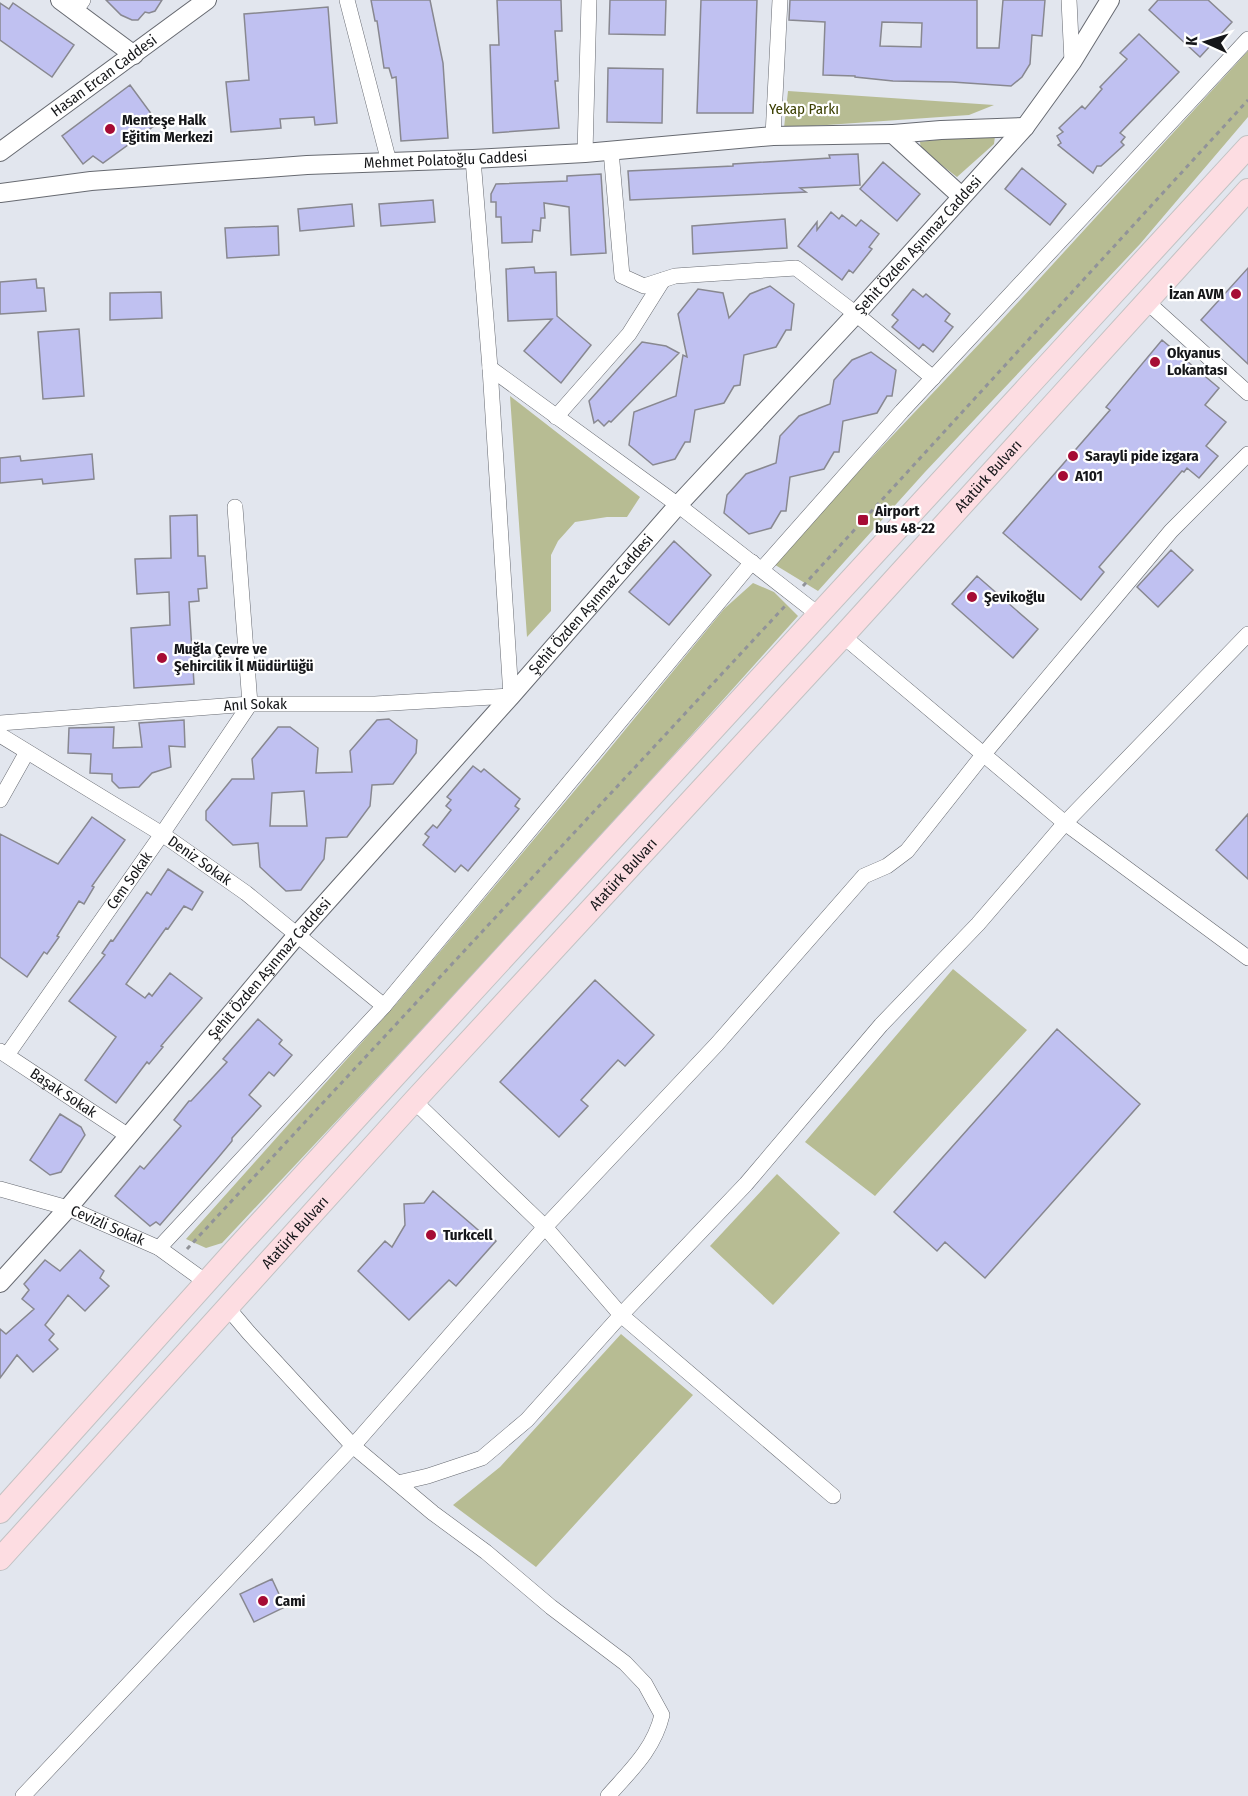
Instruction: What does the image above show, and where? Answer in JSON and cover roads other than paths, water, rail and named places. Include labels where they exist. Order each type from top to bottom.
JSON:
[{"type":"main road","name":"Atatürk Bulvarı","points":[[0,1512],[206,1282],[1248,147]]},
{"type":"main road","name":"Atatürk Bulvarı","points":[[0,1559],[414,1101],[843,636],[1248,190]]},
{"type":"main road","points":[[819,615],[843,636]]},
{"type":"main road","points":[[206,1282],[227,1307]]},
{"type":"street","points":[[60,0],[79,5],[134,55]]},
{"type":"street","name":"Hasan Ercan Caddesi","points":[[0,152],[207,0]]},
{"type":"street","points":[[346,0],[389,162]]},
{"type":"street","points":[[585,153],[589,0]]},
{"type":"street","points":[[773,136],[780,0]]},
{"type":"street","points":[[1069,0],[1072,62]]},
{"type":"street","name":"Şehit Özden Aşınmaz Caddesi","points":[[0,1283],[68,1208],[297,935],[678,506],[1025,127],[1072,62],[1110,0]]},
{"type":"street","points":[[159,1248],[384,1006],[757,565],[1248,39]]},
{"type":"street","name":"Mehmet Polatoğlu Caddesi","points":[[0,193],[91,181],[307,165],[585,153],[773,136],[893,134],[1025,127]]},
{"type":"street","points":[[893,134],[961,196]]},
{"type":"street","points":[[611,151],[622,276],[644,286],[675,276],[796,268],[933,378]]},
{"type":"street","points":[[473,159],[490,368],[511,696]]},
{"type":"street","points":[[556,417],[629,334],[663,280]]},
{"type":"street","points":[[1146,301],[1248,393]]},
{"type":"street","points":[[490,368],[757,565],[819,615]]},
{"type":"street","points":[[23,1796],[353,1446],[545,1227],[717,1044],[864,876],[886,866],[907,851],[1171,531],[1248,454]]},
{"type":"street","points":[[235,507],[250,704]]},
{"type":"street","points":[[398,1483],[428,1476],[482,1458],[527,1420],[621,1315],[746,1184],[881,1025],[978,924],[1065,823],[1248,634]]},
{"type":"street","points":[[843,636],[1065,823],[1248,958]]},
{"type":"street","name":"Anıl Sokak","points":[[0,723],[250,704],[375,704],[511,696]]},
{"type":"street","name":"Cem Sokak","points":[[3,1053],[162,834],[250,704]]},
{"type":"street","name":"Deniz Sokak","points":[[0,735],[162,834],[246,893],[384,1006]]},
{"type":"street","points":[[0,800],[27,752]]},
{"type":"street","name":"Başak Sokak","points":[[3,1053],[127,1135]]},
{"type":"street","points":[[414,1101],[545,1227],[621,1315],[833,1496]]},
{"type":"street","name":"Cevizli Sokak","points":[[0,1189],[68,1208],[159,1248],[206,1282]]},
{"type":"street","points":[[227,1307],[353,1446],[433,1513],[486,1552],[551,1607],[625,1663],[645,1684],[662,1714],[658,1732],[644,1755],[608,1796]]},
{"type":"place","name":"Menteşe Halk Eğitim Merkezi","points":[[110,129]]},
{"type":"place","name":"İzan AVM","points":[[1236,294]]},
{"type":"place","name":"Okyanus Lokantası","points":[[1155,362]]},
{"type":"place","name":"Sarayli pide izgara","points":[[1073,456]]},
{"type":"place","name":"A101","points":[[1063,476]]},
{"type":"place","name":"Airport bus 48-22","points":[[863,520]]},
{"type":"place","name":"Şevikoğlu","points":[[972,597]]},
{"type":"place","name":"Muğla Çevre ve Şehircilik İl Müdürlüğü","points":[[162,658]]},
{"type":"place","name":"Turkcell","points":[[431,1235]]},
{"type":"place","name":"Cami","points":[[263,1601]]},
{"type":"park label","name":"Yekap Parkı","points":[[804,109]]}]
